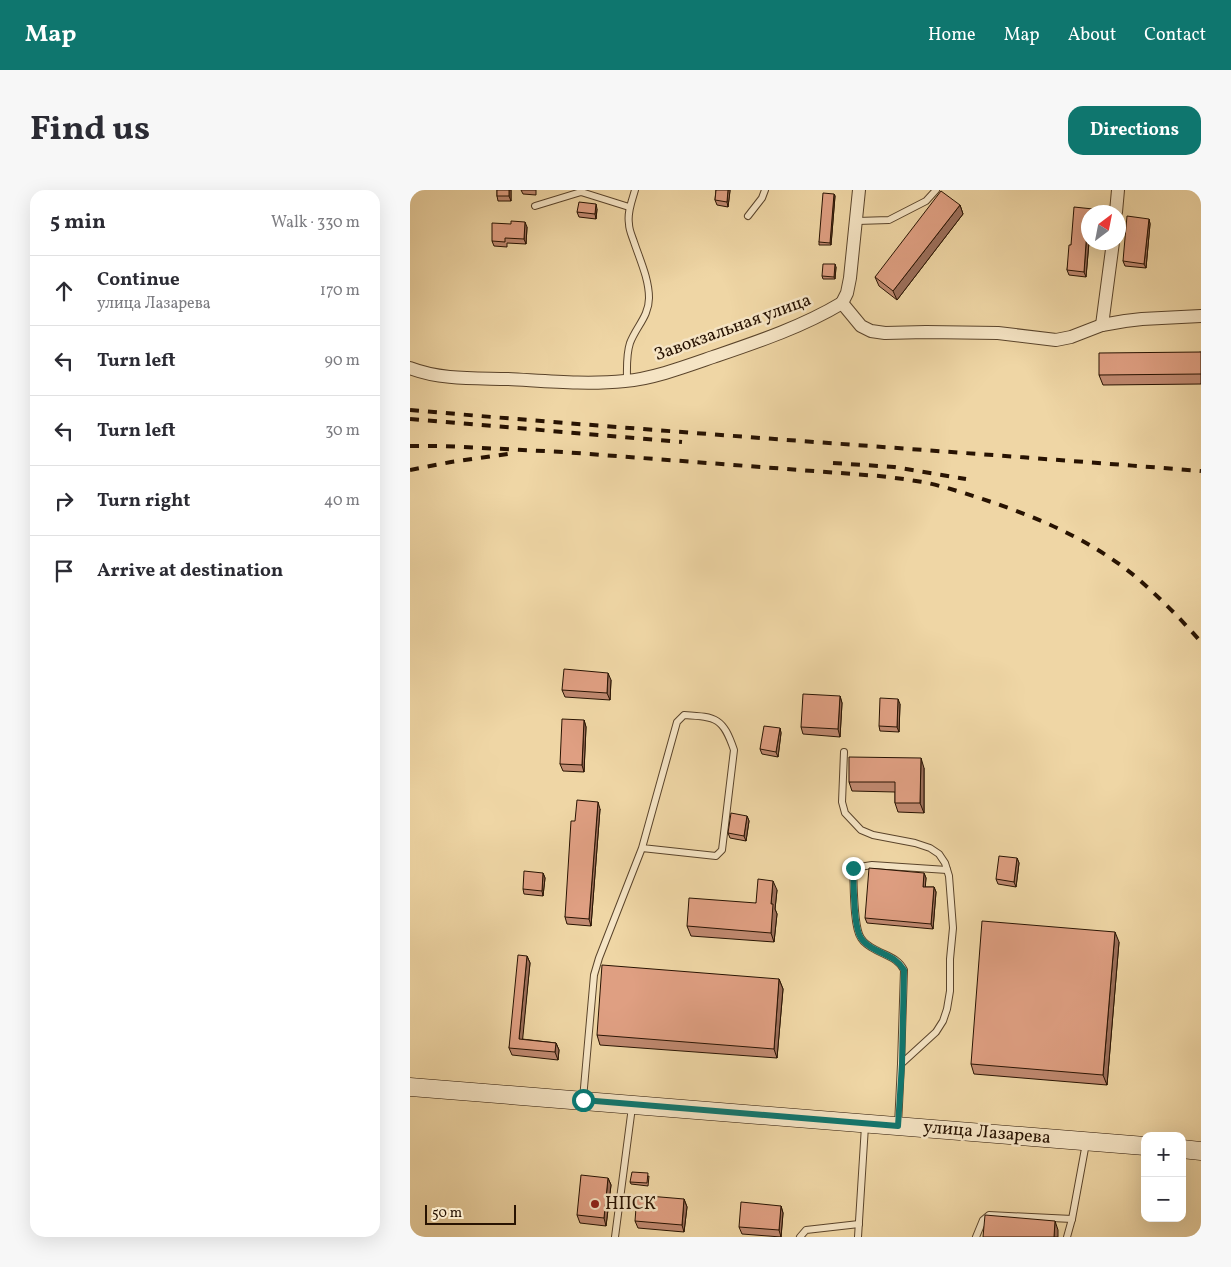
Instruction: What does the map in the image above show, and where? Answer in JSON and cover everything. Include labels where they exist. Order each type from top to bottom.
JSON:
[{"type":"main road","name":"улица Лазарева","points":[[410,1087],[1141,1146]]},
{"type":"main road","points":[[1186,1149],[1201,1150]]},
{"type":"street","points":[[859,190],[850,278],[847,293],[842,303],[861,326],[871,331],[885,333],[998,333],[1056,340],[1071,337],[1102,325],[1142,319],[1201,316]]},
{"type":"street","points":[[1117,205],[1118,190]]},
{"type":"street","points":[[1102,325],[1112,250]]},
{"type":"street","name":"Завокзальная улица","points":[[410,368],[456,377],[587,382],[627,381],[689,366],[778,334],[842,303]]},
{"type":"lane","points":[[627,381],[627,360],[630,342],[644,319],[648,310],[649,300],[645,274],[629,225],[629,207],[635,190]]},
{"type":"lane","points":[[748,216],[762,198],[765,190]]},
{"type":"lane","points":[[857,221],[889,220],[926,201],[936,190]]},
{"type":"lane","points":[[535,206],[581,191],[599,199],[629,207]]},
{"type":"lane","points":[[583,1100],[594,975],[642,848],[677,722],[684,715],[707,717],[721,723],[729,736],[734,750],[722,850],[716,856],[642,848]]},
{"type":"lane","points":[[844,752],[842,802],[846,813],[861,830],[873,835],[930,848],[939,854],[945,863],[949,876],[953,928],[950,959],[950,991],[947,1009],[943,1021],[936,1032],[902,1064]]},
{"type":"lane","points":[[898,1126],[902,1064],[904,970],[895,958],[875,950],[860,937],[856,928],[853,868],[872,865],[947,870]]},
{"type":"lane","points":[[616,1237],[632,1104]]},
{"type":"lane","points":[[858,1237],[865,1124]]},
{"type":"lane","points":[[1067,1237],[1086,1141]]},
{"type":"lane","points":[[976,1237],[983,1220],[989,1215],[1072,1219]]},
{"type":"lane","points":[[800,1237],[806,1230],[859,1224]]},
{"type":"building","points":[[497,190],[509,190],[509,196],[497,196]]},
{"type":"building","points":[[716,190],[728,190],[727,202],[715,200]]},
{"type":"building","points":[[941,191],[960,205],[893,291],[875,277]]},
{"type":"building","points":[[823,193],[834,194],[830,243],[819,242]]},
{"type":"building","points":[[579,202],[596,204],[595,214],[577,212]]},
{"type":"building","points":[[1074,207],[1081,208],[1081,250],[1086,250],[1084,272],[1067,270],[1069,245],[1071,245]]},
{"type":"building","points":[[1127,216],[1149,219],[1144,264],[1123,261],[1124,250],[1126,250]]},
{"type":"building","points":[[511,221],[525,222],[524,239],[505,238],[505,242],[492,241],[492,223],[511,224]]},
{"type":"building","points":[[823,264],[835,264],[834,277],[822,276]]},
{"type":"building","points":[[1201,352],[1201,374],[1099,375],[1099,353]]},
{"type":"building","points":[[564,669],[608,673],[607,693],[562,690]]},
{"type":"building","points":[[803,694],[840,696],[838,729],[801,727]]},
{"type":"building","points":[[880,698],[898,699],[897,727],[879,726]]},
{"type":"building","points":[[562,719],[584,720],[582,765],[560,764]]},
{"type":"building","points":[[764,726],[780,728],[776,752],[760,749]]},
{"type":"building","points":[[849,757],[921,758],[920,803],[895,803],[895,782],[849,782]]},
{"type":"building","points":[[577,800],[598,802],[589,919],[565,917],[571,821],[575,821]]},
{"type":"building","points":[[731,813],[747,816],[744,836],[728,833]]},
{"type":"building","points":[[999,856],[1017,858],[1014,882],[996,879]]},
{"type":"building","points":[[869,868],[924,873],[923,887],[934,887],[931,924],[865,918]]},
{"type":"building","points":[[524,871],[543,873],[542,891],[523,889]]},
{"type":"building","points":[[758,879],[773,881],[771,933],[687,926],[689,898],[756,903]]},
{"type":"building","points":[[982,921],[1115,932],[1103,1075],[971,1064]]},
{"type":"building","points":[[518,955],[527,956],[519,1039],[556,1043],[555,1052],[509,1048]]},
{"type":"building","points":[[602,965],[779,979],[774,1049],[597,1035]]},
{"type":"building","points":[[632,1172],[648,1173],[647,1183],[630,1182]]},
{"type":"building","name":"НПСК","points":[[581,1175],[608,1178],[604,1218],[577,1215]]},
{"type":"building","points":[[637,1195],[684,1199],[682,1225],[635,1221]]},
{"type":"building","points":[[741,1202],[781,1206],[779,1230],[739,1227]]},
{"type":"building","points":[[985,1215],[1055,1221],[1054,1237],[983,1237]]},
{"type":"railway","points":[[410,410],[1201,471]]},
{"type":"railway","points":[[410,419],[682,442]]},
{"type":"railway","points":[[410,446],[563,452],[879,476],[934,485],[970,495],[1040,520],[1100,551],[1145,585],[1201,642]]},
{"type":"railway","points":[[410,470],[508,454]]},
{"type":"railway","points":[[833,463],[894,467],[966,479]]},
{"type":"place","name":"НПСК","points":[[595,1204]]},
{"type":"route","points":[[583,1100],[898,1126],[902,1064],[904,970],[895,958],[875,950],[860,937],[856,928],[853,868]]}]
